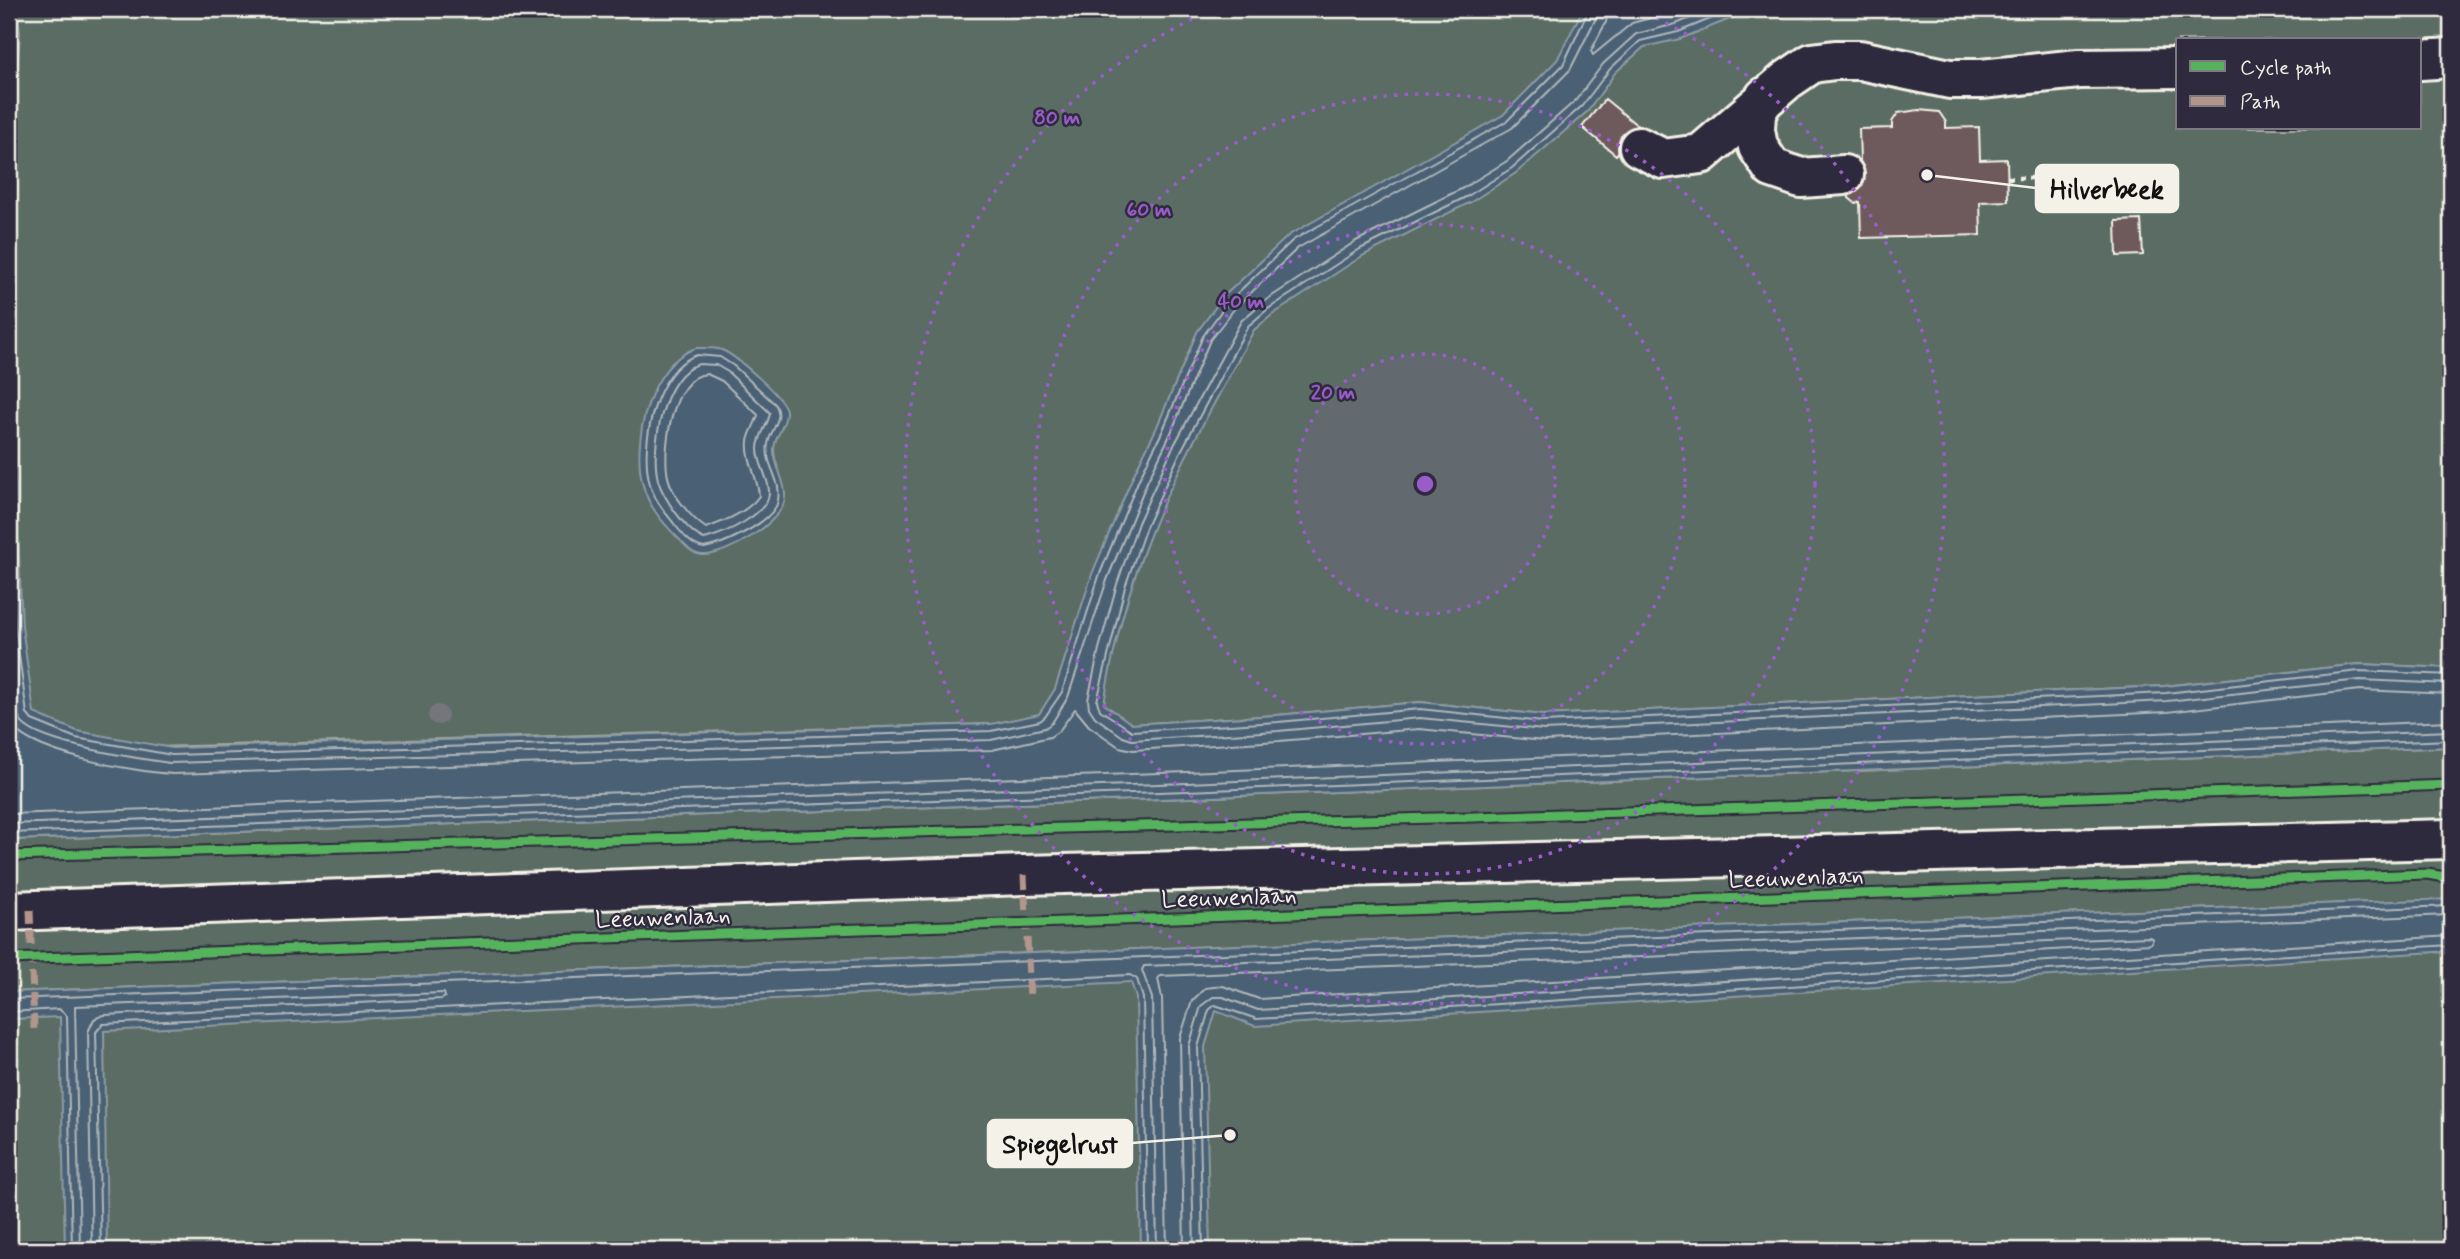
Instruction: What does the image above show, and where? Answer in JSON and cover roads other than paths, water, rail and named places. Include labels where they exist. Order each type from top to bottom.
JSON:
[{"type":"street","points":[[2422,60],[2451,58]]},
{"type":"street","points":[[1639,146],[1663,159],[1701,154],[1765,97],[1812,63],[1860,60],[1950,79],[1981,79],[2079,69],[2176,68]]},
{"type":"street","points":[[1765,97],[1756,113],[1755,130],[1758,146],[1772,168],[1801,178],[1844,176]]},
{"type":"street","name":"Leeuwenlaan","points":[[9,911],[1024,875],[2451,839]]},
{"type":"water","points":[[9,9],[17,9],[20,33],[9,165]]},
{"type":"water","points":[[1583,9],[1755,9],[1680,39],[1644,47],[1615,73],[1588,111],[1516,173],[1471,202],[1364,255],[1272,315],[1254,330],[1187,454],[1152,530],[1123,616],[1104,704],[1132,724],[1420,702],[1543,715],[2165,686],[2359,664],[2451,668],[2451,747],[1188,798],[9,840],[9,331],[22,626],[34,713],[77,731],[172,748],[991,724],[1039,714],[1055,689],[1092,574],[1133,476],[1197,332],[1223,297],[1289,235],[1503,115],[1557,60]]},
{"type":"water","points":[[696,348],[716,348],[729,354],[778,397],[786,411],[774,446],[785,491],[782,507],[765,527],[739,544],[703,555],[689,549],[657,514],[645,493],[640,468],[642,427],[655,387],[666,370],[680,356]]},
{"type":"water","points":[[2451,899],[2451,951],[1255,1026],[1216,1011],[1205,1047],[1210,1250],[1141,1250],[1136,998],[1131,982],[104,1031],[107,1250],[65,1250],[60,1017],[9,1019],[9,992]]},
{"type":"place","name":"Hilverbeek","points":[[1927,175]]},
{"type":"place","name":"Spiegelrust","points":[[1230,1135]]}]
